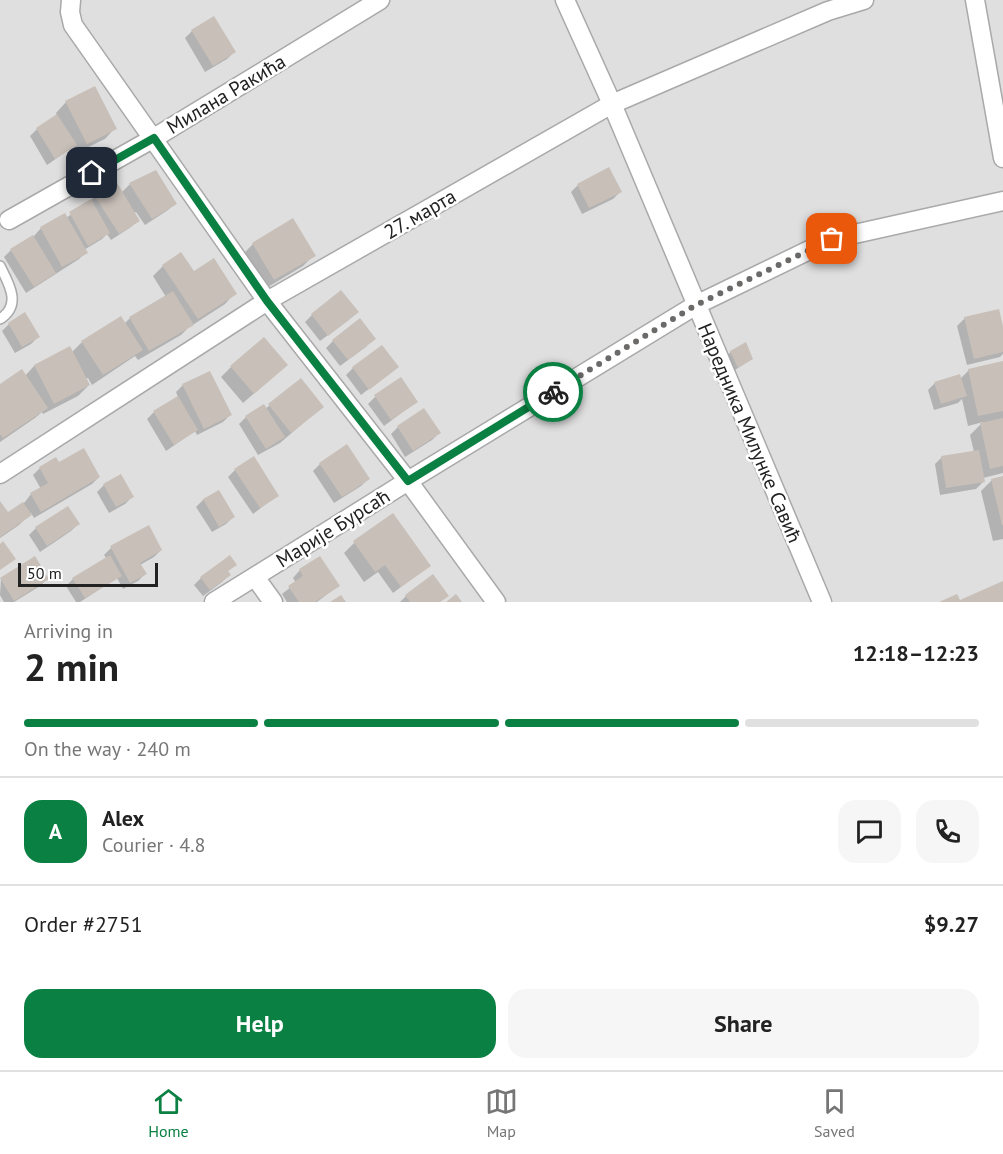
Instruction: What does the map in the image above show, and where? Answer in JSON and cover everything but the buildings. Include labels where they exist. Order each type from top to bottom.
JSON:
[{"type":"street","points":[[71,0],[70,12],[74,25],[267,301],[408,481],[496,602]]},
{"type":"street","name":"Милана Ракића","points":[[9,220],[154,138],[380,0]]},
{"type":"street","name":"Наредника Милунке Савић","points":[[565,0],[612,104],[822,602]]},
{"type":"street","name":"27. марта","points":[[0,474],[267,301],[612,104],[828,11],[864,0]]},
{"type":"street","points":[[975,0],[1003,158]]},
{"type":"street","name":"Марије Бурсаћ","points":[[214,602],[696,305],[832,239],[1003,201]]},
{"type":"street","points":[[255,577],[273,602]]},
{"type":"lane","points":[[0,266],[11,287],[13,299],[8,313],[0,319]]},
{"type":"shaded area","points":[[0,0],[1003,0],[1003,602],[0,602]]},
{"type":"way so far","points":[[553,392],[696,305],[832,239]]},
{"type":"route","points":[[92,173],[154,138],[267,301],[408,481],[553,392]]}]
